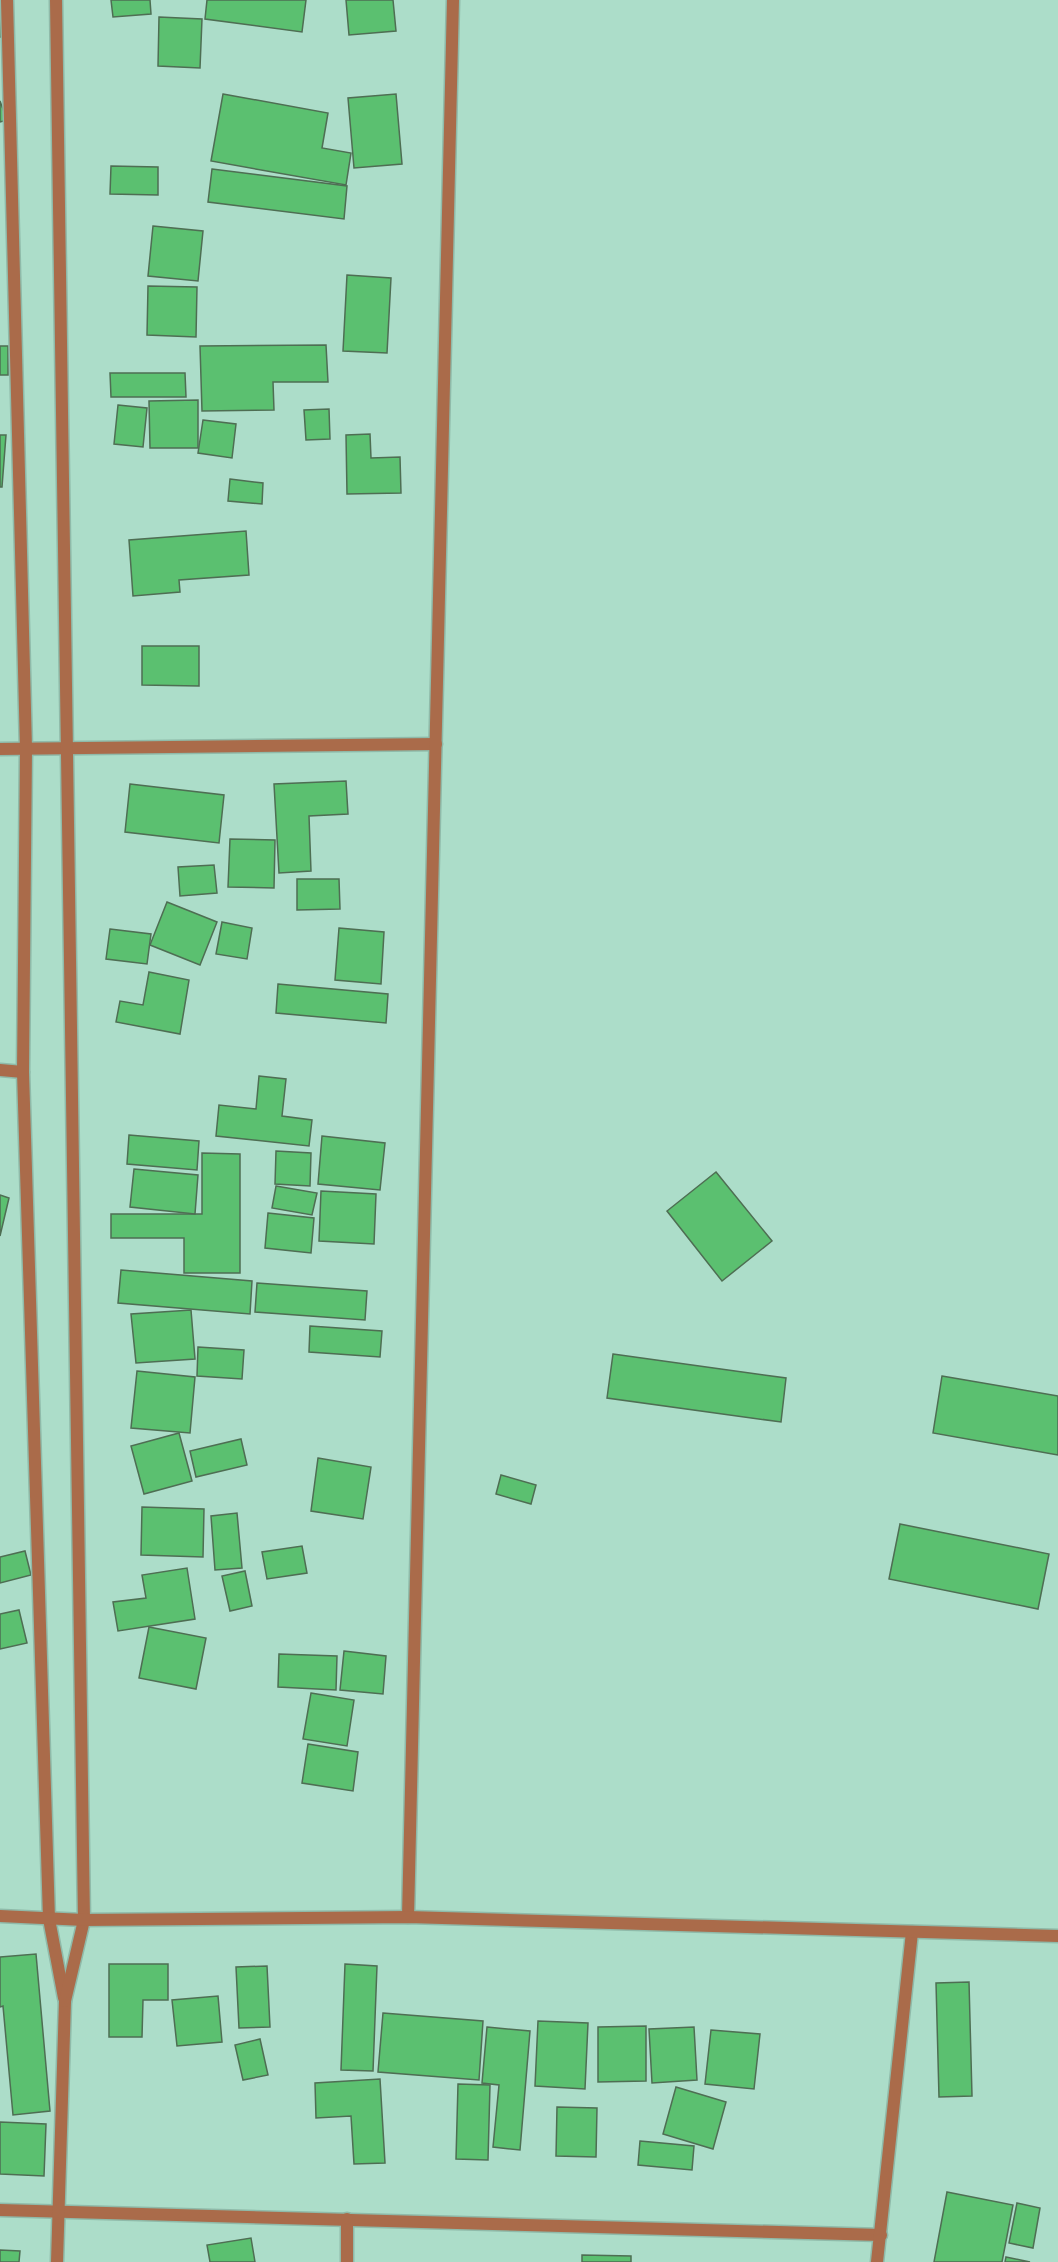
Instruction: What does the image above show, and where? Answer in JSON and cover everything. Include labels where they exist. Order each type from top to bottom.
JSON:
[{"type":"street","points":[[7,0],[26,749],[23,1072],[49,1919],[65,2001]]},
{"type":"street","points":[[56,0],[84,1920],[65,2001],[57,2262]]},
{"type":"street","points":[[408,1917],[453,0]]},
{"type":"street","points":[[0,749],[436,744]]},
{"type":"street","points":[[0,1070],[23,1072]]},
{"type":"street","points":[[0,1916],[84,1920],[408,1917],[1058,1936]]},
{"type":"street","points":[[878,2262],[912,1932]]},
{"type":"street","points":[[0,2210],[881,2235]]},
{"type":"street","points":[[347,2219],[347,2262]]},
{"type":"building","points":[[111,0],[150,0],[151,14],[113,17]]},
{"type":"building","points":[[207,0],[306,0],[302,32],[205,19]]},
{"type":"building","points":[[346,0],[393,0],[396,31],[349,35]]},
{"type":"building","points":[[0,7],[2,7],[3,37],[0,37]]},
{"type":"building","points":[[159,17],[202,19],[200,68],[158,66]]},
{"type":"building","points":[[223,94],[328,113],[322,148],[351,153],[346,185],[211,161]]},
{"type":"building","points":[[396,94],[402,164],[354,168],[348,98]]},
{"type":"building","points":[[0,101],[7,120],[0,122]]},
{"type":"building","points":[[111,166],[158,167],[158,195],[110,194]]},
{"type":"building","points":[[212,169],[347,186],[344,219],[208,202]]},
{"type":"building","points":[[153,226],[203,231],[198,281],[148,276]]},
{"type":"building","points":[[347,275],[391,278],[387,353],[343,351]]},
{"type":"building","points":[[148,286],[197,287],[196,337],[147,335]]},
{"type":"building","points":[[326,345],[328,382],[273,382],[274,410],[202,411],[200,346]]},
{"type":"building","points":[[0,346],[8,346],[8,375],[0,375]]},
{"type":"building","points":[[110,373],[185,373],[186,397],[111,397]]},
{"type":"building","points":[[198,400],[198,448],[150,448],[149,401]]},
{"type":"building","points":[[118,405],[147,408],[143,447],[114,444]]},
{"type":"building","points":[[329,409],[330,439],[306,440],[304,410]]},
{"type":"building","points":[[203,420],[236,424],[232,458],[198,453]]},
{"type":"building","points":[[370,434],[371,458],[400,457],[401,493],[347,494],[346,435]]},
{"type":"building","points":[[0,435],[6,435],[2,487],[0,487]]},
{"type":"building","points":[[230,479],[263,483],[262,504],[228,501]]},
{"type":"building","points":[[246,531],[249,575],[179,580],[180,592],[133,596],[129,540]]},
{"type":"building","points":[[142,646],[199,646],[199,686],[142,685]]},
{"type":"building","points":[[346,781],[348,814],[309,816],[311,871],[279,873],[274,784]]},
{"type":"building","points":[[130,784],[224,795],[219,843],[125,832]]},
{"type":"building","points":[[230,839],[275,840],[274,888],[228,887]]},
{"type":"building","points":[[214,865],[217,893],[180,896],[178,867]]},
{"type":"building","points":[[297,879],[339,879],[340,909],[297,910]]},
{"type":"building","points":[[167,902],[217,922],[200,965],[150,945]]},
{"type":"building","points":[[222,922],[252,928],[247,959],[216,954]]},
{"type":"building","points":[[339,928],[384,932],[381,984],[335,980]]},
{"type":"building","points":[[110,929],[151,934],[147,964],[106,959]]},
{"type":"building","points":[[149,972],[189,980],[180,1034],[116,1022],[120,1001],[143,1005]]},
{"type":"building","points":[[278,984],[388,994],[386,1023],[276,1013]]},
{"type":"building","points":[[259,1076],[286,1079],[282,1116],[312,1120],[309,1146],[216,1136],[219,1105],[256,1109]]},
{"type":"building","points":[[129,1135],[199,1141],[197,1170],[127,1164]]},
{"type":"building","points":[[322,1136],[385,1143],[380,1190],[318,1184]]},
{"type":"building","points":[[276,1151],[311,1153],[310,1186],[275,1184]]},
{"type":"building","points":[[202,1153],[240,1154],[240,1273],[184,1273],[184,1238],[111,1238],[111,1214],[202,1214]]},
{"type":"building","points":[[134,1169],[198,1175],[195,1214],[130,1207]]},
{"type":"building","points":[[716,1172],[772,1241],[722,1281],[667,1211]]},
{"type":"building","points":[[276,1186],[317,1193],[312,1215],[272,1208]]},
{"type":"building","points":[[321,1191],[376,1194],[374,1244],[319,1241]]},
{"type":"building","points":[[0,1195],[9,1198],[0,1236]]},
{"type":"building","points":[[268,1213],[314,1218],[311,1253],[265,1248]]},
{"type":"building","points":[[121,1270],[252,1281],[250,1314],[118,1303]]},
{"type":"building","points":[[257,1283],[367,1291],[365,1320],[255,1312]]},
{"type":"building","points":[[191,1310],[195,1359],[136,1363],[131,1314]]},
{"type":"building","points":[[310,1326],[382,1331],[380,1357],[309,1352]]},
{"type":"building","points":[[198,1347],[244,1350],[242,1379],[197,1376]]},
{"type":"building","points":[[613,1354],[786,1378],[781,1422],[607,1398]]},
{"type":"building","points":[[137,1371],[195,1377],[190,1433],[131,1428]]},
{"type":"building","points":[[942,1376],[1058,1396],[1058,1455],[933,1433]]},
{"type":"building","points":[[179,1433],[192,1481],[144,1494],[131,1446]]},
{"type":"building","points":[[241,1439],[247,1465],[196,1477],[190,1451]]},
{"type":"building","points":[[318,1458],[371,1467],[363,1519],[311,1511]]},
{"type":"building","points":[[501,1475],[536,1485],[531,1504],[496,1494]]},
{"type":"building","points":[[142,1507],[204,1509],[203,1557],[141,1555]]},
{"type":"building","points":[[237,1513],[242,1568],[215,1570],[211,1516]]},
{"type":"building","points":[[900,1524],[1049,1554],[1038,1609],[889,1579]]},
{"type":"building","points":[[302,1546],[307,1573],[267,1579],[262,1552]]},
{"type":"building","points":[[25,1551],[31,1575],[0,1583],[0,1557]]},
{"type":"building","points":[[187,1568],[195,1619],[118,1631],[113,1602],[146,1598],[142,1575]]},
{"type":"building","points":[[245,1571],[252,1606],[230,1611],[222,1576]]},
{"type":"building","points":[[19,1610],[27,1643],[0,1649],[0,1614]]},
{"type":"building","points":[[149,1627],[206,1638],[196,1689],[139,1678]]},
{"type":"building","points":[[344,1651],[386,1656],[383,1694],[340,1690]]},
{"type":"building","points":[[279,1654],[337,1656],[336,1690],[278,1687]]},
{"type":"building","points":[[311,1693],[354,1700],[347,1746],[303,1739]]},
{"type":"building","points":[[308,1744],[358,1752],[353,1791],[302,1783]]},
{"type":"building","points":[[36,1954],[50,2111],[13,2115],[3,2006],[0,2007],[0,1957]]},
{"type":"building","points":[[109,1964],[168,1964],[168,2000],[143,2000],[142,2037],[109,2037]]},
{"type":"building","points":[[345,1964],[377,1966],[373,2071],[341,2070]]},
{"type":"building","points":[[267,1966],[270,2027],[239,2028],[236,1967]]},
{"type":"building","points":[[969,1982],[972,2096],[939,2097],[936,1983]]},
{"type":"building","points":[[218,1996],[222,2042],[177,2046],[172,2000]]},
{"type":"building","points":[[383,2013],[483,2021],[479,2080],[378,2072]]},
{"type":"building","points":[[538,2021],[588,2023],[585,2089],[535,2086]]},
{"type":"building","points":[[646,2026],[646,2081],[598,2082],[598,2027]]},
{"type":"building","points":[[487,2027],[530,2031],[520,2150],[493,2147],[499,2085],[482,2083]]},
{"type":"building","points":[[694,2027],[697,2080],[652,2083],[649,2029]]},
{"type":"building","points":[[711,2030],[760,2034],[754,2089],[705,2084]]},
{"type":"building","points":[[260,2039],[268,2075],[243,2080],[235,2045]]},
{"type":"building","points":[[380,2079],[385,2163],[354,2164],[351,2116],[316,2118],[315,2083]]},
{"type":"building","points":[[458,2084],[490,2085],[488,2160],[456,2159]]},
{"type":"building","points":[[676,2087],[726,2102],[713,2149],[663,2134]]},
{"type":"building","points":[[557,2107],[597,2108],[596,2157],[556,2156]]},
{"type":"building","points":[[0,2122],[46,2124],[44,2176],[0,2174]]},
{"type":"building","points":[[640,2141],[694,2146],[692,2170],[638,2165]]},
{"type":"building","points":[[947,2192],[1013,2205],[1002,2262],[934,2262]]},
{"type":"building","points":[[1017,2203],[1040,2208],[1033,2248],[1009,2243]]},
{"type":"building","points":[[251,2238],[255,2262],[210,2262],[207,2245]]},
{"type":"building","points":[[0,2250],[20,2251],[19,2262],[0,2262]]},
{"type":"building","points":[[582,2255],[631,2256],[631,2262],[582,2262]]},
{"type":"building","points":[[1006,2257],[1030,2262],[1005,2262]]}]
